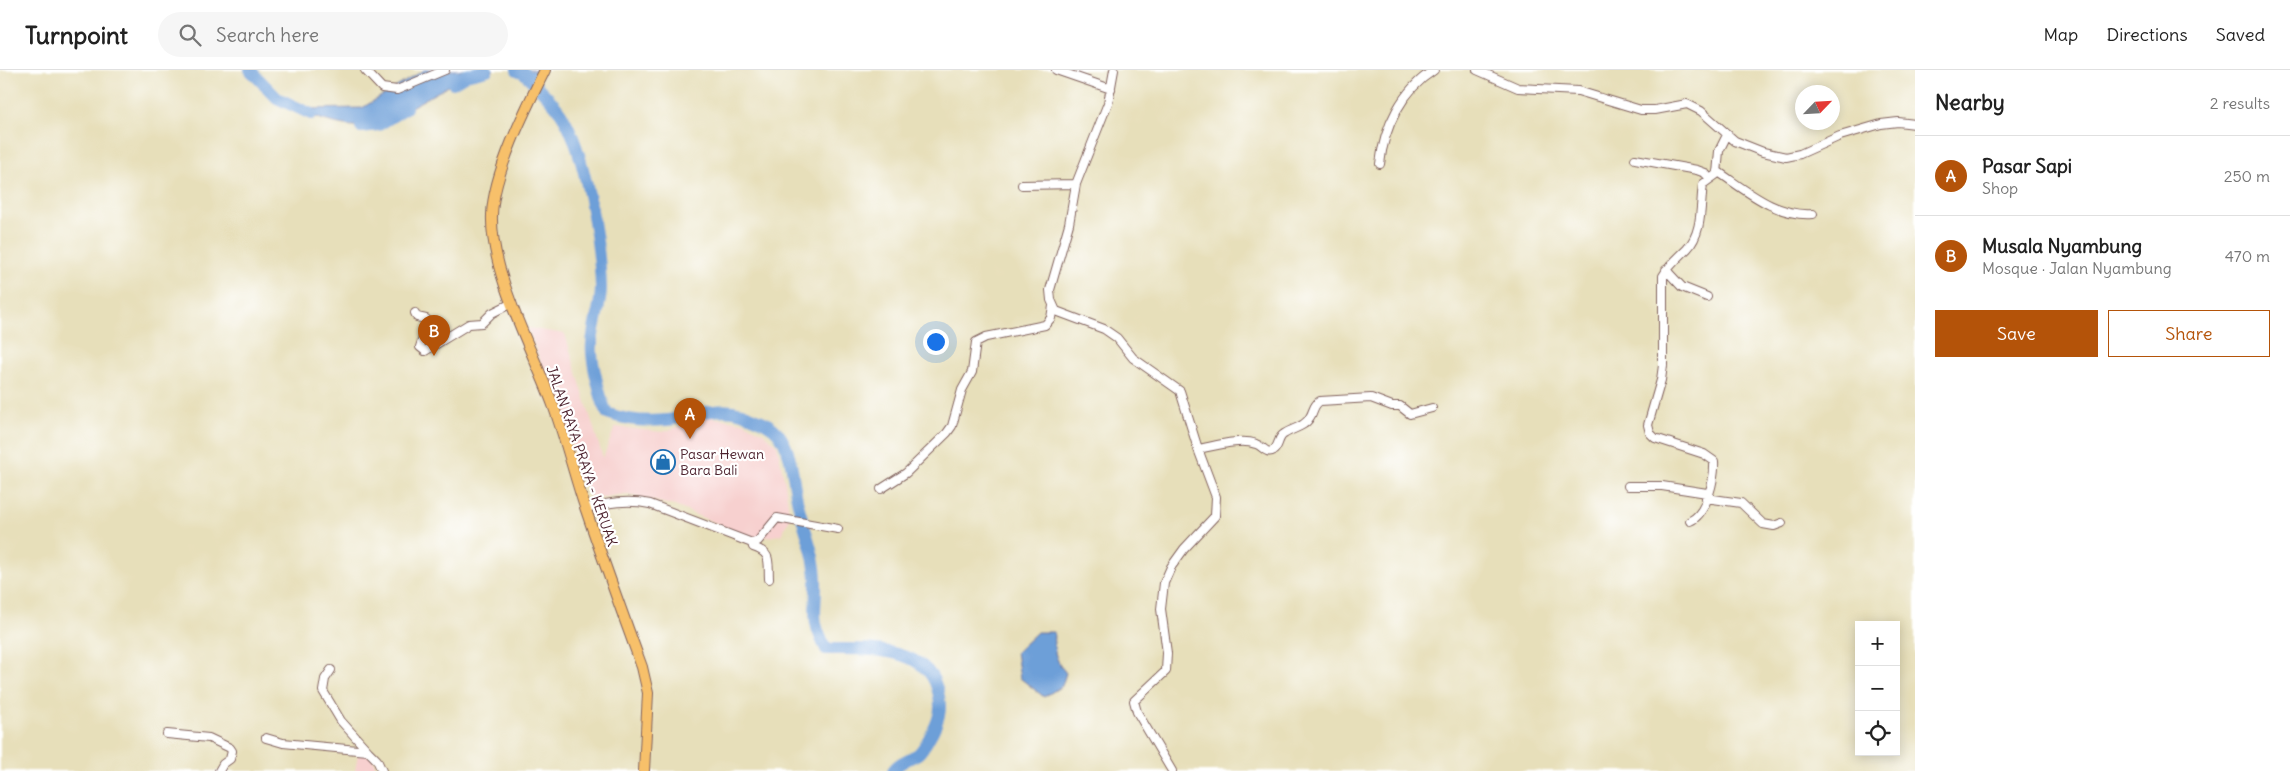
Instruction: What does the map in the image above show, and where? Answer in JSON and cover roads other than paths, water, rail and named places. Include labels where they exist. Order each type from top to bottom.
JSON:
[{"type":"main road","name":"JALAN RAYA PRAYA - KERUAK","points":[[544,70],[499,178],[492,205],[497,259],[512,303],[553,404],[585,508],[646,680],[648,722],[644,771]]},
{"type":"street","points":[[364,70],[378,86],[388,90],[402,88],[445,70]]},
{"type":"street","points":[[1056,70],[1111,89]]},
{"type":"street","points":[[881,489],[906,474],[947,434],[952,426],[962,390],[972,372],[976,342],[986,337],[1046,325],[1051,318],[1053,306],[1050,290],[1069,224],[1076,184],[1081,166],[1108,103],[1114,70]]},
{"type":"street","points":[[1380,164],[1383,139],[1391,120],[1417,84],[1434,70]]},
{"type":"street","points":[[1476,70],[1518,88],[1578,91],[1641,110],[1655,110],[1687,104],[1701,111],[1727,135],[1741,144],[1763,152],[1792,156],[1840,136],[1881,124],[1898,122],[1915,124]]},
{"type":"street","points":[[1690,520],[1701,511],[1707,495],[1714,466],[1711,457],[1655,438],[1648,430],[1651,410],[1661,380],[1663,365],[1663,276],[1679,254],[1687,248],[1696,233],[1700,219],[1702,184],[1716,174],[1718,151],[1727,135]]},
{"type":"street","points":[[1635,159],[1697,170],[1705,173],[1710,178]]},
{"type":"street","points":[[1717,171],[1775,208],[1794,214],[1813,214]]},
{"type":"street","points":[[1022,185],[1076,184]]},
{"type":"street","points":[[1666,270],[1682,288],[1707,298]]},
{"type":"street","points":[[415,313],[418,317],[426,319],[428,322],[420,347],[426,350],[469,324],[482,323],[492,313],[512,303]]},
{"type":"street","points":[[1053,306],[1058,312],[1104,329],[1117,338],[1134,358],[1176,387],[1186,406],[1198,449],[1216,497],[1216,511],[1211,520],[1184,549],[1166,575],[1162,590],[1161,609],[1167,666],[1164,674],[1139,696],[1134,704],[1172,771]]},
{"type":"street","points":[[1198,449],[1234,443],[1250,443],[1258,445],[1266,451],[1271,451],[1284,434],[1308,420],[1316,404],[1320,401],[1371,398],[1392,406],[1400,406],[1410,414],[1432,408]]},
{"type":"street","points":[[1628,486],[1662,486],[1742,503],[1754,518],[1762,524],[1774,526],[1782,523]]},
{"type":"street","points":[[585,508],[615,502],[635,501],[650,504],[752,543],[753,547],[764,550],[768,555],[769,579]]},
{"type":"street","points":[[752,543],[758,541],[777,518],[838,529]]},
{"type":"street","points":[[331,670],[325,679],[323,691],[341,721],[377,760],[382,771]]},
{"type":"street","points":[[166,734],[209,738],[230,748],[232,751],[231,756],[219,771]]},
{"type":"street","points":[[266,738],[283,743],[368,751]]},
{"type":"water","points":[[424,70],[494,70],[468,75],[377,126],[366,127],[335,123],[296,109],[362,108]]},
{"type":"water","points":[[512,70],[539,70],[534,83],[521,73]]},
{"type":"water","points":[[1037,632],[1054,632],[1056,654],[1059,664],[1066,673],[1062,686],[1044,697],[1020,678],[1016,652]]},
{"type":"waterway","points":[[250,70],[277,98],[311,114]]},
{"type":"waterway","points":[[453,83],[466,75],[487,70]]},
{"type":"waterway","points":[[517,70],[524,73],[558,109],[578,151],[590,198],[598,248],[601,288],[592,350],[596,379],[607,413],[629,419],[652,421],[677,419],[704,412],[732,411],[761,421],[771,426],[778,433],[789,455],[798,505],[813,558],[816,579],[815,614],[817,629],[826,649],[874,650],[891,652],[906,657],[920,664],[930,674],[937,688],[940,710],[933,731],[920,752],[901,763],[893,771]]},
{"type":"waterway","points":[[361,127],[379,125],[406,108]]},
{"type":"place","name":"Musala Nyambung","points":[[434,356]]},
{"type":"place","name":"Pasar Sapi","points":[[690,439]]},
{"type":"place","name":"Pasar Hewan Bara Bali","points":[[663,462]]}]
